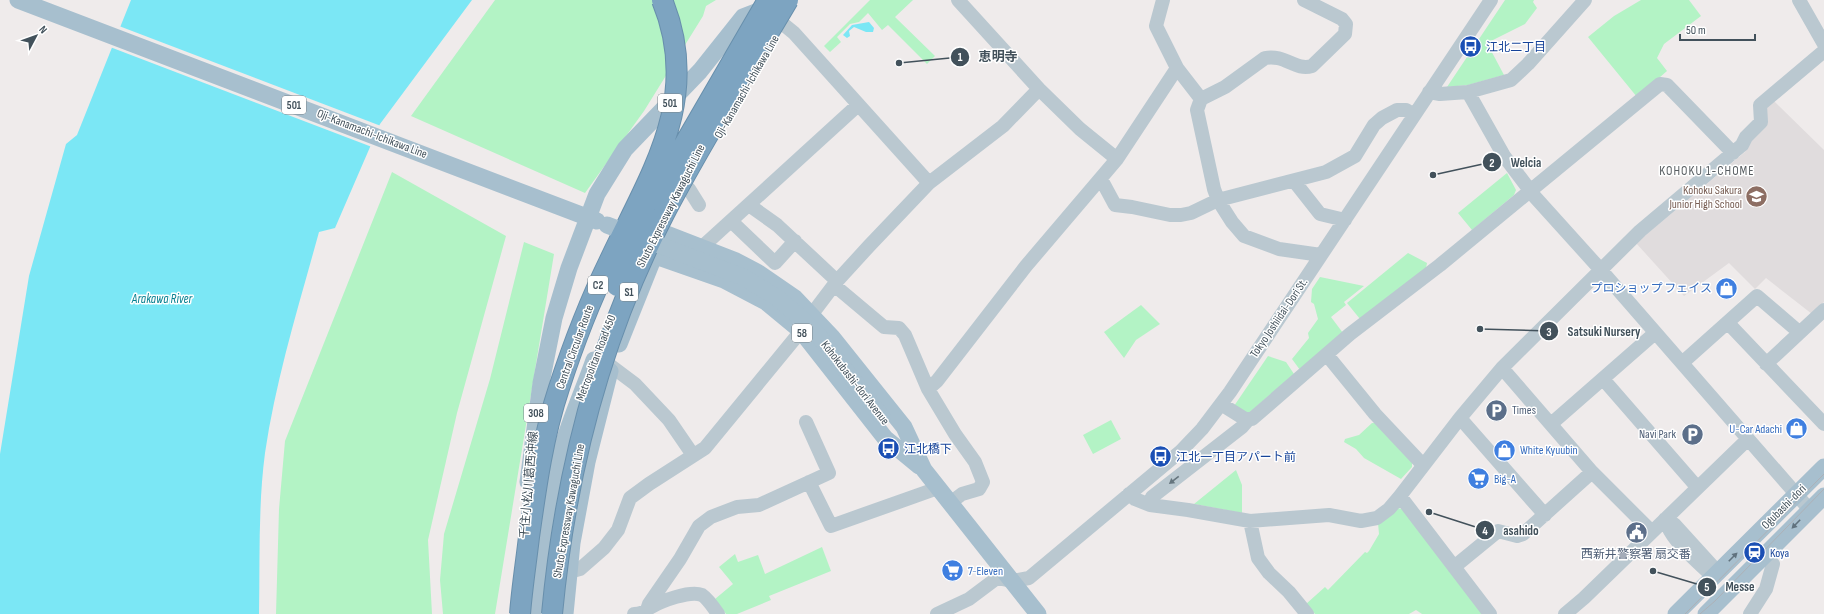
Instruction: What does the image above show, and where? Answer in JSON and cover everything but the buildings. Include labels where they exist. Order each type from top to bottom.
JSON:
[{"type":"highway","name":"Central Circular Route","points":[[520,614],[537,481],[543,449],[558,390],[594,295],[662,150],[672,116],[677,92],[677,60],[672,28],[662,0]]},
{"type":"highway","name":"Central Circular Route","points":[[545,614],[556,503],[575,408],[597,336],[660,176],[678,118],[683,80],[682,59],[678,33],[667,0]]},
{"type":"highway","name":"Shuto Expressway Kawaguchi Line","points":[[552,614],[562,540],[577,458],[602,362],[619,317],[638,270],[664,215],[696,156],[788,0]]},
{"type":"highway","name":"Shuto Expressway Kawaguchi Line","points":[[524,577],[536,513],[547,467],[578,369],[604,300],[636,231],[678,154],[774,14]]},
{"type":"highway","points":[[530,614],[532,577],[541,515],[555,453],[578,369]]},
{"type":"main road","name":"Oji-Kanamachi-Ichikawa Line","points":[[18,0],[569,209]]},
{"type":"main road","name":"Oji-Kanamachi-Ichikawa Line","points":[[648,253],[658,231],[688,189],[780,0]]},
{"type":"main road","name":"Oji-Kanamachi-Ichikawa Line","points":[[587,217],[601,184],[625,149],[700,71],[736,25],[744,17],[756,12],[774,14],[796,0]]},
{"type":"main road","points":[[658,231],[668,195],[774,14]]},
{"type":"main road","name":"Kohokubashi-dori Avenue","points":[[569,209],[743,277],[776,297],[800,317],[818,336],[1012,581],[1042,613]]},
{"type":"main road","name":"千住小松川葛西沖線","points":[[530,614],[526,608],[525,602],[523,566],[528,487],[536,416],[554,318],[569,268],[587,217]]},
{"type":"main road","name":"58","points":[[658,231],[736,261],[777,284],[795,298],[812,314],[904,427],[924,470]]},
{"type":"main road","name":"58","points":[[648,253],[724,280],[746,290],[766,302],[801,331],[885,438],[924,470]]},
{"type":"main road","name":"Metropolitan Road 450","points":[[565,614],[572,543],[586,462],[611,366],[648,253]]},
{"type":"main road","name":"Metropolitan Road 450","points":[[537,614],[540,567],[547,516],[562,448],[605,332],[648,253]]},
{"type":"main road","name":"Ogubashi-dori","points":[[1676,614],[1824,467]]},
{"type":"main road","name":"Ogubashi-dori","points":[[1706,614],[1824,496]]},
{"type":"street","points":[[958,0],[1039,89],[1080,128],[1117,159]]},
{"type":"street","points":[[1163,0],[1156,26],[1177,68],[1201,99]]},
{"type":"street","points":[[1304,0],[1342,19],[1346,24],[1345,34],[1312,66],[1305,68],[1273,56],[1265,58],[1225,87],[1201,99],[1197,110],[1214,189],[1218,200],[1232,222],[1244,236],[1279,249],[1321,255]]},
{"type":"street","name":"Tokyo Joshiidai-Dori St.","points":[[937,614],[969,599],[997,578],[1012,581],[1029,578],[1181,451],[1221,404],[1491,0]]},
{"type":"street","points":[[1429,92],[1440,94],[1468,92],[1511,80],[1528,64],[1585,0]]},
{"type":"street","points":[[1799,0],[1824,44]]},
{"type":"street","points":[[774,14],[794,33],[929,183]]},
{"type":"street","points":[[1129,494],[1135,499],[1150,505],[1250,521],[1329,515],[1360,521],[1376,518],[1389,509],[1400,496],[1460,418],[1502,368],[1600,269],[1640,231],[1742,145],[1746,138],[1761,122],[1760,105],[1824,51]]},
{"type":"street","points":[[928,389],[937,381],[1027,265],[1117,159],[1177,68]]},
{"type":"street","points":[[1150,505],[1152,497],[1242,427],[1248,420],[1252,419],[1350,334],[1440,265],[1529,190],[1660,84],[1667,85],[1733,153]]},
{"type":"street","points":[[812,314],[836,283],[904,208],[929,183],[1003,126],[1039,89]]},
{"type":"street","points":[[1468,92],[1504,156],[1529,190],[1600,269],[1810,510]]},
{"type":"street","points":[[701,248],[858,105]]},
{"type":"street","points":[[1101,179],[1115,205],[1170,215],[1191,213],[1218,200],[1326,172],[1355,156],[1374,125],[1390,113],[1402,109],[1414,115]]},
{"type":"street","points":[[1294,180],[1320,214],[1345,220]]},
{"type":"street","points":[[688,189],[699,206]]},
{"type":"street","points":[[749,205],[777,225],[795,241],[836,283],[884,327],[899,328],[905,335],[928,389],[955,434],[975,462],[982,476],[983,482],[979,489],[962,494],[950,503]]},
{"type":"street","points":[[731,221],[775,263],[795,241]]},
{"type":"street","points":[[724,280],[736,261]]},
{"type":"street","points":[[1682,363],[1728,323],[1756,296],[1799,332]]},
{"type":"street","points":[[1766,364],[1824,310]]},
{"type":"street","points":[[1728,323],[1824,424]]},
{"type":"street","points":[[569,572],[580,569],[604,548],[618,530],[630,498],[648,484],[705,448],[801,331]]},
{"type":"street","points":[[1551,424],[1655,333]]},
{"type":"street","points":[[1326,355],[1376,416],[1423,465]]},
{"type":"street","points":[[611,366],[635,384],[669,420],[693,455]]},
{"type":"street","points":[[1502,368],[1592,472],[1652,532]]},
{"type":"street","points":[[1603,379],[1696,487]]},
{"type":"street","points":[[1221,404],[1248,420]]},
{"type":"street","points":[[1460,418],[1545,515]]},
{"type":"street","points":[[641,612],[680,560],[699,526],[711,517],[737,507],[759,505],[829,473],[806,422]]},
{"type":"street","points":[[1564,614],[1584,598],[1696,487],[1748,439]]},
{"type":"street","points":[[1454,567],[1493,533],[1498,531],[1517,536],[1523,534],[1592,472]]},
{"type":"street","points":[[809,482],[831,526],[938,488]]},
{"type":"street","points":[[1400,496],[1490,614]]},
{"type":"street","points":[[1665,519],[1674,524],[1679,536],[1714,568],[1715,575]]},
{"type":"street","points":[[1250,521],[1258,558],[1269,573],[1289,592],[1307,614]]},
{"type":"street","points":[[1750,614],[1766,588],[1773,564],[1766,555]]},
{"type":"street","points":[[641,612],[682,595],[692,593],[702,595],[718,614]]},
{"type":"shaded area","name":"Kohoku Sakura Junior High School","points":[[1774,101],[1824,150],[1824,302],[1812,314],[1766,278],[1755,289],[1729,263],[1684,296],[1636,243],[1745,152],[1765,108]]},
{"type":"green space","points":[[495,0],[716,0],[706,6],[703,16],[644,111],[585,193],[411,116]]},
{"type":"green space","points":[[870,0],[913,0],[895,17],[935,56],[927,64],[888,25],[882,30],[868,13],[859,22],[850,24],[837,37],[841,42],[830,52],[824,46]]},
{"type":"green space","points":[[1505,0],[1534,0],[1533,2],[1537,8],[1525,24],[1487,43],[1504,75],[1468,85],[1447,87]]},
{"type":"green space","points":[[1641,0],[1689,0],[1701,16],[1664,44],[1657,58],[1667,71],[1637,97],[1588,37],[1614,16]]},
{"type":"green space","points":[[392,172],[506,236],[457,413],[428,540],[432,614],[276,614],[279,509],[285,441]]},
{"type":"green space","points":[[1507,173],[1516,190],[1514,195],[1472,230],[1458,213]]},
{"type":"green space","points":[[524,242],[554,254],[495,614],[443,614],[440,580],[444,534],[490,379]]},
{"type":"green space","points":[[1408,253],[1427,263],[1426,268],[1360,319],[1347,303]]},
{"type":"green space","points":[[1320,277],[1364,286],[1344,302],[1346,305],[1331,317],[1343,333],[1300,370],[1292,359],[1309,338],[1308,333],[1318,319],[1314,304],[1311,302],[1312,289]]},
{"type":"green space","points":[[1141,305],[1160,324],[1136,340],[1124,358],[1104,332]]},
{"type":"green space","points":[[1268,356],[1286,362],[1294,374],[1249,413],[1244,413],[1234,406]]},
{"type":"green space","points":[[1111,420],[1121,439],[1093,454],[1083,435]]},
{"type":"green space","points":[[1372,423],[1375,423],[1412,462],[1412,467],[1401,479],[1364,458],[1356,449],[1344,442],[1345,439],[1359,435]]},
{"type":"green space","points":[[1236,470],[1242,485],[1242,513],[1194,504]]},
{"type":"green space","points":[[1397,508],[1403,509],[1483,614],[1422,614],[1416,610],[1409,614],[1315,614],[1306,604],[1325,587],[1328,590],[1365,552],[1367,553],[1369,551],[1379,534],[1378,523]]},
{"type":"green space","points":[[822,547],[831,571],[769,596],[771,600],[737,614],[726,614],[715,599],[733,584],[719,567],[735,554],[738,562],[758,555],[765,574]]},
{"type":"water","name":"Arakawa River","points":[[131,0],[472,0],[380,124],[335,228],[319,232],[275,397],[265,453],[260,513],[259,614],[0,614],[0,454],[29,276],[66,144],[77,135]]},
{"type":"water","points":[[869,22],[874,28],[873,32],[866,32],[854,27],[849,31],[850,36],[847,38],[843,35],[852,25]]},
{"type":"pier","points":[[119,26],[381,126],[372,147],[110,47]]},
{"type":"tram line","points":[[1685,614],[1824,474]]},
{"type":"tram line","points":[[1700,614],[1715,601],[1824,489]]},
{"type":"place","name":"江北二丁目","points":[[1470,47]]},
{"type":"place","name":"恵明寺","points":[[899,63]]},
{"type":"place","name":"Welcia","points":[[1433,175]]},
{"type":"place","name":"Kohoku Sakura Junior High School","points":[[1757,197]]},
{"type":"place","name":"プロショップ フェイス","points":[[1727,288]]},
{"type":"place","name":"Satsuki Nursery","points":[[1480,329]]},
{"type":"place","name":"Times","points":[[1496,410]]},
{"type":"place","name":"U-Car Adachi","points":[[1797,429]]},
{"type":"place","name":"Navi Park","points":[[1692,434]]},
{"type":"place","name":"江北橋下","points":[[889,449]]},
{"type":"place","name":"White Kyuubin","points":[[1504,450]]},
{"type":"place","name":"江北一丁目アパート前","points":[[1161,457]]},
{"type":"place","name":"Big-A","points":[[1479,479]]},
{"type":"place","name":"asahido","points":[[1429,512]]},
{"type":"place","name":"西新井警察署 扇交番","points":[[1636,533]]},
{"type":"place","name":"Koya","points":[[1755,553]]},
{"type":"place","name":"7-Eleven","points":[[952,571]]},
{"type":"place","name":"Messe","points":[[1653,571]]},
{"type":"district","name":"KOHOKU 1-CHOME","points":[[1707,171]]}]
